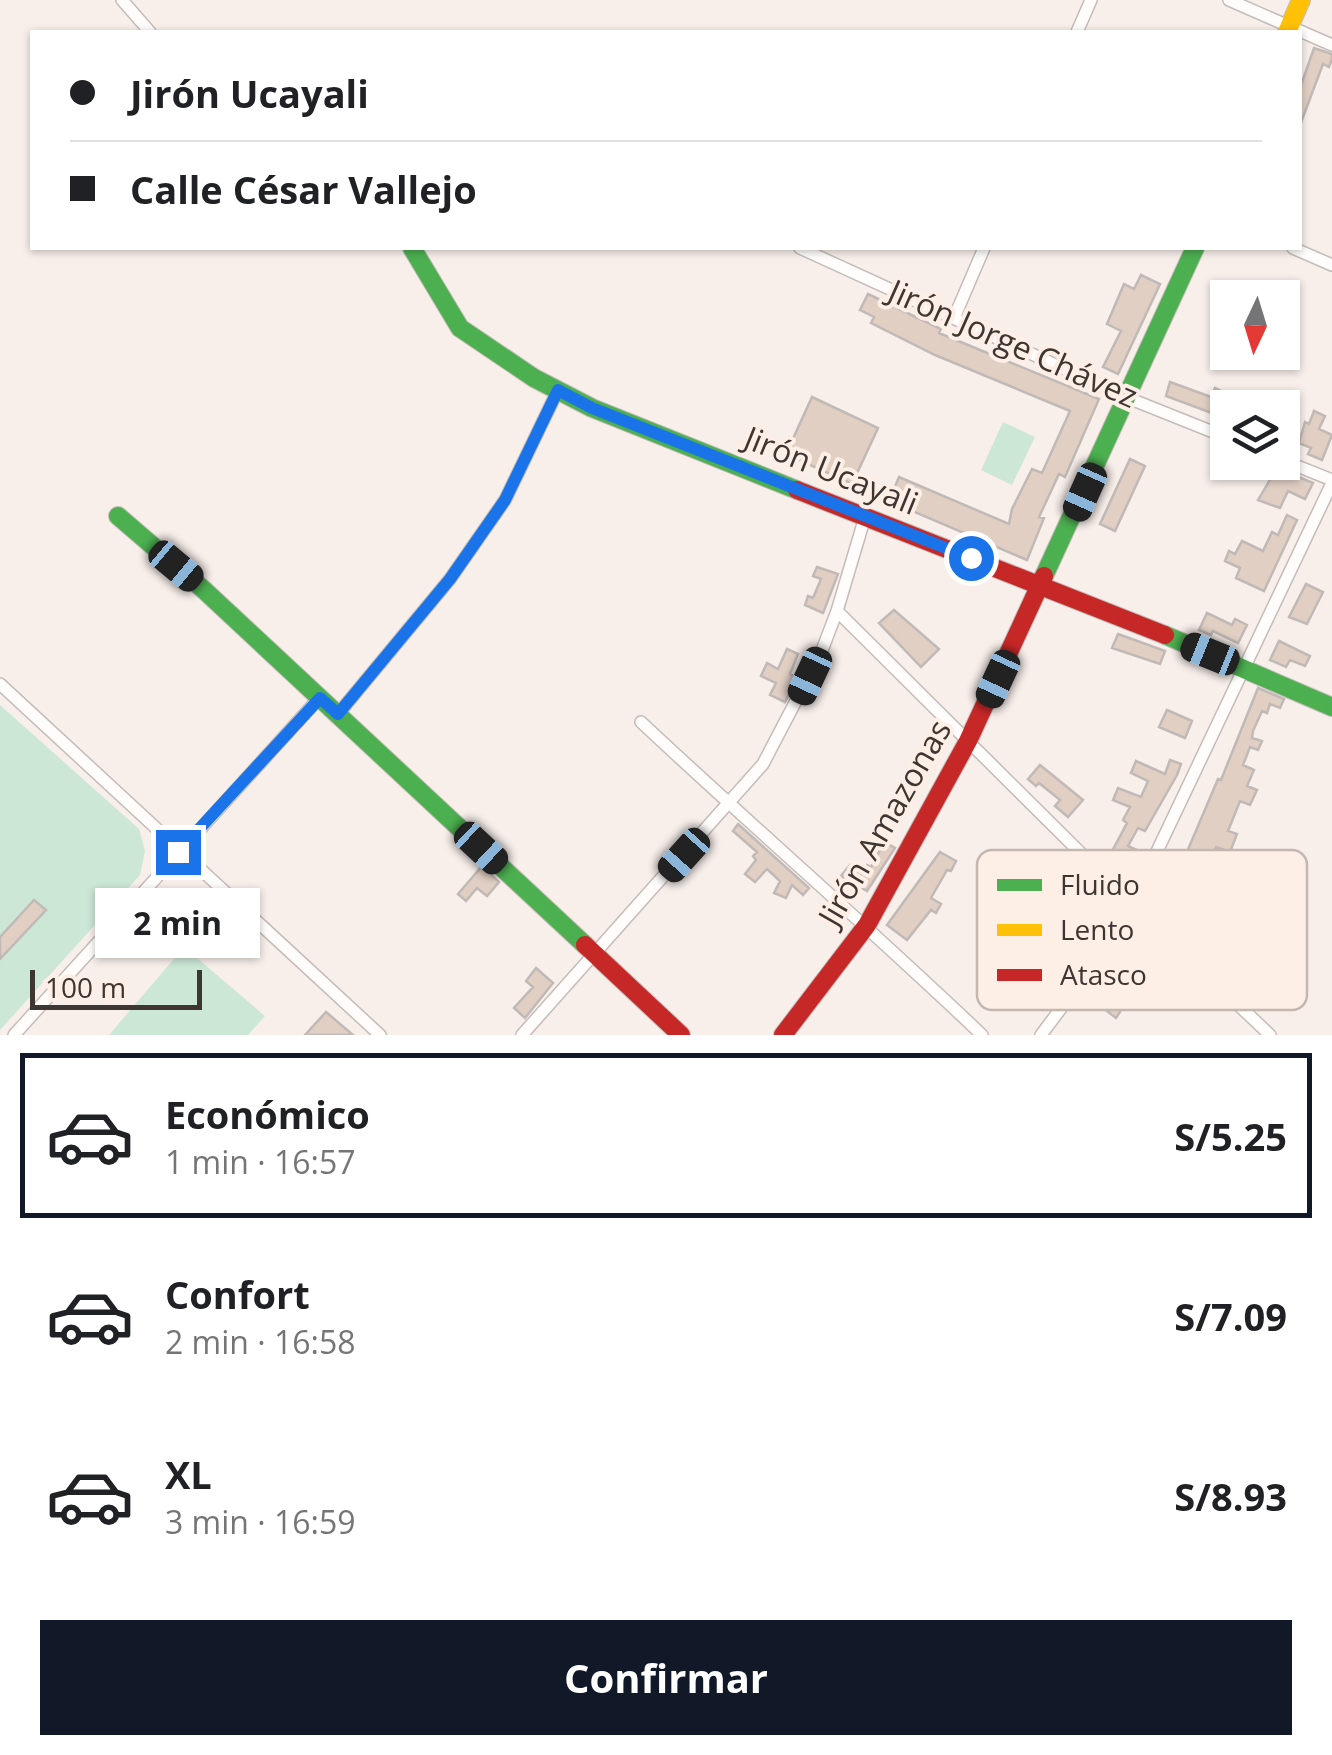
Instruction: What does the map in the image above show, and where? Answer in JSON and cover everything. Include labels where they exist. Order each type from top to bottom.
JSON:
[{"type":"street","points":[[122,0],[148,30]]},
{"type":"street","points":[[1078,30],[1091,0]]},
{"type":"street","points":[[1229,0],[1288,30],[1301,0]]},
{"type":"street","points":[[1302,35],[1332,45]]},
{"type":"street","name":"Jirón Ucayali","points":[[413,250],[460,328],[500,357],[592,408],[1244,667],[1332,707]]},
{"type":"street","name":"Jirón Jorge Chávez","points":[[804,250],[1128,398],[1210,431]]},
{"type":"street","points":[[954,318],[983,250]]},
{"type":"street","name":"Jirón Amazonas","points":[[783,1035],[867,925],[968,742],[1194,250]]},
{"type":"street","points":[[1297,250],[1332,266]]},
{"type":"street","points":[[338,714],[450,579],[505,500],[558,390]]},
{"type":"street","points":[[1158,850],[1332,482],[1300,468]]},
{"type":"street","points":[[118,516],[204,590],[682,1035]]},
{"type":"street","points":[[522,1035],[763,764],[821,653],[864,517]]},
{"type":"street","points":[[837,611],[1077,850]]},
{"type":"street","points":[[0,684],[380,1035]]},
{"type":"street","points":[[14,1035],[320,698]]},
{"type":"street","points":[[641,722],[867,925],[982,1035]]},
{"type":"street","points":[[1041,1035],[1060,1010]]},
{"type":"street","points":[[1244,1010],[1270,1035]]},
{"type":"green space","points":[[1003,422],[1035,437],[1012,485],[981,470]]},
{"type":"green space","points":[[0,705],[139,829],[145,851],[140,875],[0,1030]]},
{"type":"green space","points":[[184,947],[265,1016],[248,1035],[109,1035]]},
{"type":"building","points":[[1314,48],[1332,54],[1329,67],[1323,64],[1302,120],[1302,82]]},
{"type":"building","points":[[1141,275],[1160,284],[1118,374],[1103,367],[1121,331],[1107,324],[1124,284],[1134,289]]},
{"type":"building","points":[[868,294],[941,329],[939,333],[1099,399],[1065,477],[1059,474],[1039,517],[1044,518],[1027,560],[889,501],[899,477],[1009,524],[1012,509],[1032,469],[1042,473],[1070,411],[935,355],[871,323],[874,317],[860,310]]},
{"type":"building","points":[[1170,382],[1210,397],[1210,412],[1166,396]]},
{"type":"building","points":[[812,397],[878,428],[852,484],[786,454]]},
{"type":"building","points":[[1314,411],[1325,416],[1319,429],[1332,435],[1322,460],[1308,454],[1311,448],[1300,443],[1305,422],[1309,424]]},
{"type":"building","points":[[1130,459],[1145,466],[1115,531],[1100,524]]},
{"type":"building","points":[[1300,478],[1313,483],[1305,499],[1288,491],[1280,508],[1258,500],[1270,480]]},
{"type":"building","points":[[1287,515],[1297,520],[1264,591],[1236,578],[1240,568],[1225,561],[1229,551],[1235,554],[1242,541],[1263,551],[1272,532],[1278,535]]},
{"type":"building","points":[[817,567],[838,574],[823,613],[805,605],[808,596],[813,598],[821,579],[813,576]]},
{"type":"building","points":[[1306,584],[1323,592],[1307,624],[1289,617]]},
{"type":"building","points":[[894,610],[939,649],[921,667],[879,623]]},
{"type":"building","points":[[1207,613],[1232,625],[1235,619],[1247,625],[1238,643],[1213,631],[1211,635],[1199,630]]},
{"type":"building","points":[[1118,634],[1165,651],[1160,664],[1112,648]]},
{"type":"building","points":[[1279,641],[1310,656],[1305,666],[1290,660],[1286,667],[1270,660]]},
{"type":"building","points":[[787,649],[798,654],[790,674],[797,678],[785,702],[770,695],[776,683],[761,676],[767,663],[778,669]]},
{"type":"building","points":[[1258,688],[1284,699],[1280,708],[1270,704],[1267,713],[1262,711],[1253,731],[1252,738],[1262,741],[1258,750],[1250,747],[1243,765],[1254,770],[1247,786],[1257,790],[1250,805],[1240,801],[1228,831],[1237,834],[1231,850],[1188,850],[1218,779],[1221,780]]},
{"type":"building","points":[[1167,710],[1192,721],[1185,738],[1159,727]]},
{"type":"building","points":[[1170,760],[1181,764],[1145,831],[1138,828],[1128,846],[1137,850],[1113,850],[1127,823],[1123,820],[1130,807],[1113,800],[1118,788],[1141,797],[1148,781],[1131,773],[1136,761],[1165,774]]},
{"type":"building","points":[[1040,765],[1083,800],[1068,817],[1055,806],[1060,800],[1028,779]]},
{"type":"building","points":[[738,824],[809,888],[803,895],[792,885],[786,898],[774,893],[780,881],[767,869],[755,882],[745,874],[757,852],[733,831]]},
{"type":"building","points":[[884,842],[895,848],[867,891],[841,876],[850,865],[862,874],[867,865],[871,867]]},
{"type":"building","points":[[940,852],[956,861],[931,898],[941,904],[936,913],[931,910],[907,940],[887,925]]},
{"type":"building","points":[[482,866],[499,882],[487,896],[477,888],[466,901],[458,894]]},
{"type":"building","points":[[34,900],[46,910],[0,959],[0,937]]},
{"type":"building","points":[[536,968],[553,983],[525,1018],[514,1008],[533,987],[526,981]]},
{"type":"building","points":[[326,1012],[353,1035],[305,1035]]},
{"type":"traffic: fast","points":[[413,250],[460,328],[534,378],[592,408],[797,490]]},
{"type":"traffic: fast","points":[[1044,576],[1194,250]]},
{"type":"traffic: fast","points":[[118,516],[204,590],[585,945]]},
{"type":"traffic: fast","points":[[1165,635],[1332,707]]},
{"type":"traffic: slow","points":[[1288,30],[1301,0]]},
{"type":"traffic: jam","points":[[797,490],[1165,635]]},
{"type":"traffic: jam","points":[[783,1035],[867,925],[968,741],[1044,576]]},
{"type":"traffic: jam","points":[[585,945],[681,1035]]},
{"type":"route","points":[[178,852],[320,698],[338,714],[450,579],[505,500],[558,390],[592,408],[971,558]]}]
